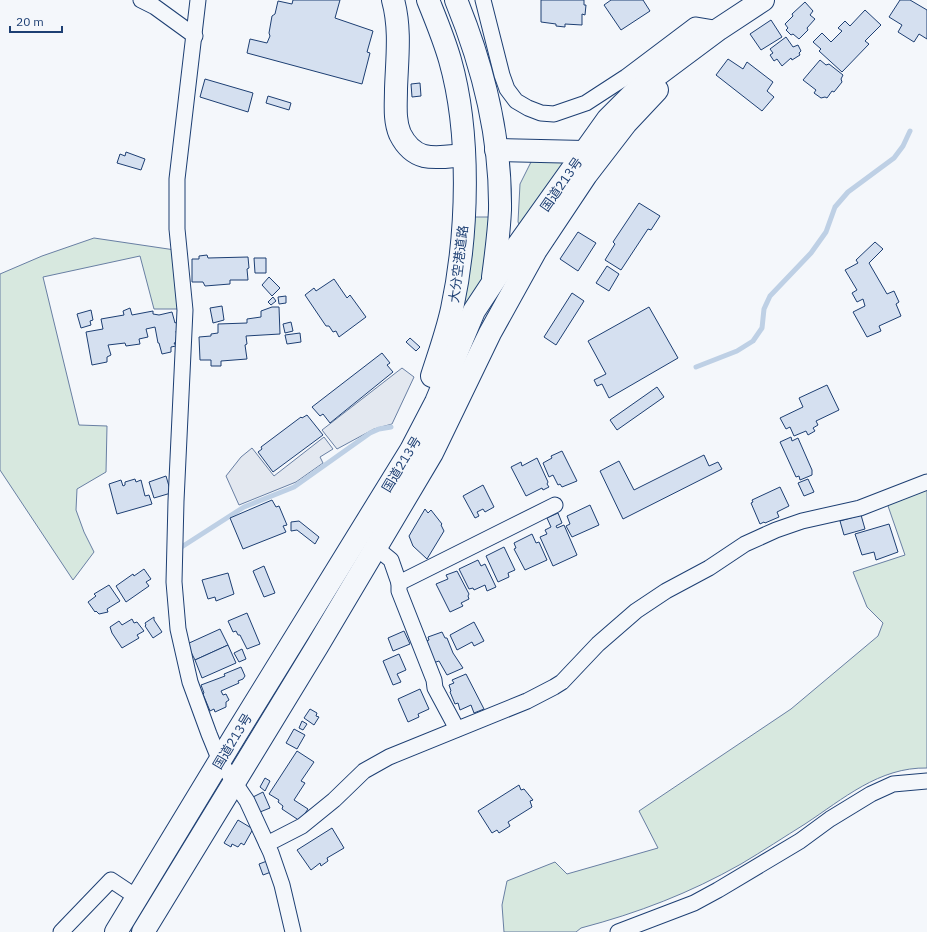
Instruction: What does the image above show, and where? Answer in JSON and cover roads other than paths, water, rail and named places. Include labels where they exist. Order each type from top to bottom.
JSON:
[{"type":"main road","points":[[393,0],[396,12],[398,38],[396,115],[400,134],[415,153],[433,158],[464,155],[570,137],[586,132],[608,119]]},
{"type":"main road","name":"大分空港道路","points":[[369,516],[406,442],[420,410],[438,358],[452,310],[461,255],[464,205],[464,155],[461,118],[450,60],[428,0]]},
{"type":"main road","points":[[456,0],[474,46],[490,109],[499,178],[500,211],[493,281],[486,322],[464,386]]},
{"type":"main road","name":"国道213号","points":[[116,932],[369,516],[411,450],[436,402],[468,324],[493,281],[608,119],[633,94],[719,29],[763,0]]},
{"type":"main road","name":"国道213号","points":[[143,932],[432,453],[490,333],[524,268],[539,244],[586,175],[626,123],[675,70],[719,29]]},
{"type":"main road","points":[[496,150],[584,152],[597,146],[621,116],[635,105],[652,96]]},
{"type":"street","points":[[141,0],[155,7],[195,36]]},
{"type":"street","points":[[198,0],[195,36],[183,118],[177,179],[177,229],[185,310],[176,501],[174,582],[178,629],[190,682],[220,761],[246,801],[267,844],[282,885],[293,932]]},
{"type":"street","points":[[483,0],[507,89],[516,101],[541,113],[554,114],[586,103],[626,77],[695,25],[719,29]]},
{"type":"street","points":[[267,844],[302,826],[334,800],[364,771],[376,763],[401,751],[528,701],[562,682],[598,644],[636,611],[666,591],[709,568],[745,544],[776,530],[802,521],[860,508],[927,482]]},
{"type":"street","points":[[399,583],[555,505]]},
{"type":"street","points":[[375,547],[391,560],[399,583],[399,592],[434,680],[435,688],[457,729]]},
{"type":"street","points":[[618,932],[694,903],[800,841],[830,819],[871,794],[893,784],[927,781]]},
{"type":"street","points":[[61,932],[111,880],[138,898]]},
{"type":"waterway","points":[[696,367],[737,351],[753,341],[762,328],[764,309],[770,296],[811,253],[826,232],[835,207],[848,192],[894,158],[903,146],[910,131]]},
{"type":"waterway","points":[[180,548],[244,507],[294,487],[370,433],[379,429],[391,427]]}]
